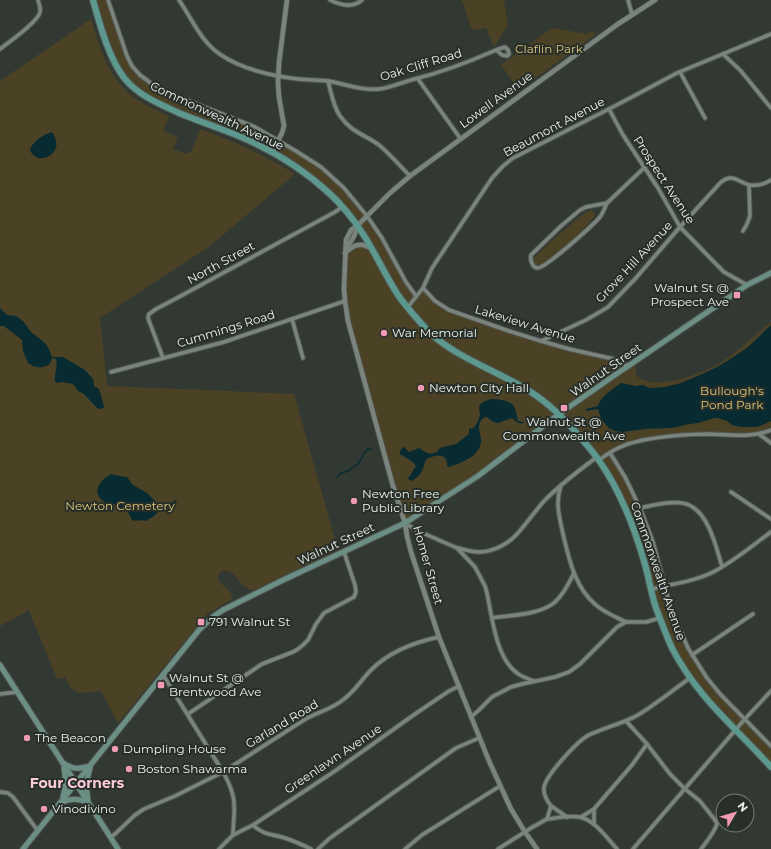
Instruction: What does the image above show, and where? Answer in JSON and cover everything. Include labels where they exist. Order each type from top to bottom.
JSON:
[{"type":"main road","name":"Commonwealth Avenue","points":[[93,0],[104,37],[114,62],[123,76],[134,88],[159,104],[241,137],[272,152],[314,180],[330,194],[363,233],[407,308],[432,335],[466,359],[527,389],[544,400],[559,414],[598,458],[628,514],[640,547],[656,606],[672,647],[690,678],[705,697],[724,719],[771,767]]},
{"type":"main road","name":"Walnut Street","points":[[23,849],[199,630],[214,616],[249,597],[406,523],[478,476],[559,414],[628,366],[747,286],[771,273]]},
{"type":"main road","points":[[0,665],[118,849]]},
{"type":"main road","points":[[62,763],[76,769],[90,765]]},
{"type":"main road","points":[[61,802],[66,783],[62,763]]},
{"type":"main road","points":[[88,802],[86,784],[90,765]]},
{"type":"main road","points":[[61,802],[76,798],[88,802]]},
{"type":"street","points":[[0,49],[38,17],[40,10],[38,0]]},
{"type":"street","name":"Commonwealth Avenue","points":[[108,0],[123,48],[129,62],[136,71],[145,79],[160,88],[186,100],[255,127],[321,167],[350,194],[367,216],[382,238],[410,289],[416,296]]},
{"type":"street","name":"Oak Cliff Road","points":[[179,0],[202,37],[221,55],[233,62],[278,76],[328,81],[359,88],[380,89],[418,79],[496,50]]},
{"type":"street","points":[[272,152],[284,126],[279,98],[278,76],[287,0]]},
{"type":"street","points":[[330,0],[339,4],[347,5],[356,4],[362,0]]},
{"type":"street","points":[[628,0],[632,14]]},
{"type":"street","name":"Lowell Avenue","points":[[357,226],[390,193],[460,138],[632,14],[655,0]]},
{"type":"street","name":"Beaumont Avenue","points":[[407,308],[423,288],[432,268],[482,191],[503,166],[513,158],[680,72],[771,34]]},
{"type":"street","points":[[723,54],[741,71],[771,108]]},
{"type":"street","points":[[680,72],[705,118]]},
{"type":"street","points":[[418,79],[460,138]]},
{"type":"street","points":[[328,81],[336,108],[344,121],[360,135],[380,146],[410,176]]},
{"type":"street","name":"Prospect Avenue","points":[[609,108],[623,135],[668,204],[680,227],[724,272],[747,286]]},
{"type":"street","points":[[607,203],[586,207],[580,210],[561,226],[531,255],[530,260],[535,267],[543,267],[596,221],[607,203],[645,167]]},
{"type":"street","name":"Grove Hill Avenue","points":[[541,341],[586,320],[608,307],[635,279],[710,193],[722,182],[729,178],[736,179],[749,185]]},
{"type":"street","points":[[742,231],[750,216],[749,185],[759,185],[767,183],[771,180]]},
{"type":"street","name":"North Street","points":[[163,358],[148,318],[149,314],[342,207]]},
{"type":"street","name":"Homer Street","points":[[357,226],[351,243],[346,250],[344,273],[345,301],[348,321],[393,486],[406,523],[407,536],[411,552],[439,637],[479,738],[511,809],[537,849]]},
{"type":"street","points":[[346,250],[358,244],[372,249]]},
{"type":"street","name":"Lakeview Avenue","points":[[423,288],[435,301],[449,310],[541,341],[618,360],[628,366]]},
{"type":"street","name":"Cummings Road","points":[[111,372],[224,342],[345,301]]},
{"type":"street","points":[[292,319],[303,358]]},
{"type":"street","points":[[406,523],[416,530],[457,548],[469,551],[489,551],[507,543],[516,535],[543,502],[561,484],[598,458],[617,448],[628,444],[671,436],[710,434],[745,436],[771,430]]},
{"type":"street","points":[[759,434],[771,443]]},
{"type":"street","name":"Commonwealth Avenue","points":[[610,453],[625,477],[640,508],[653,542],[670,606],[692,655],[711,684],[730,706],[771,746]]},
{"type":"street","points":[[561,484],[558,502],[559,511],[574,572],[582,589],[596,606],[626,622],[646,622],[660,618]]},
{"type":"street","points":[[731,492],[771,519]]},
{"type":"street","points":[[640,508],[673,503],[689,505],[700,513],[711,531],[722,566]]},
{"type":"street","points":[[652,589],[696,578],[714,571],[750,548],[771,532]]},
{"type":"street","points":[[457,548],[475,567],[487,593],[495,635],[505,659],[510,667],[517,673],[534,681]]},
{"type":"street","points":[[188,714],[262,664],[298,649],[308,640],[316,624],[324,614],[330,609],[354,597],[356,592],[355,585],[344,552]]},
{"type":"street","points":[[492,618],[538,611],[547,607],[555,602],[561,595],[574,572]]},
{"type":"street","points":[[692,655],[754,614]]},
{"type":"street","points":[[471,717],[492,697],[511,687],[534,681],[555,678],[569,672],[580,664],[617,627],[626,622]]},
{"type":"street","name":"Garland Road","points":[[111,837],[135,815],[144,809],[175,796],[223,772],[313,714],[342,701],[355,689],[371,670],[387,656],[408,647],[439,637]]},
{"type":"street","points":[[163,675],[223,772],[230,787],[234,804],[233,835]]},
{"type":"street","points":[[568,817],[551,806],[545,794],[544,788],[545,782],[550,774],[563,759],[575,746],[587,737],[626,721],[654,705],[690,678]]},
{"type":"street","name":"Greenlawn Avenue","points":[[220,849],[233,835],[253,825],[335,771],[449,691],[459,686]]},
{"type":"street","points":[[633,849],[735,730],[771,691]]},
{"type":"street","points":[[0,694],[17,692]]},
{"type":"street","points":[[626,721],[648,744],[670,774],[700,801],[715,820],[717,824],[712,835],[701,849]]},
{"type":"street","points":[[318,849],[330,838],[456,748],[479,738]]},
{"type":"street","points":[[581,817],[594,809],[648,744]]},
{"type":"street","points":[[405,849],[422,835],[500,786]]},
{"type":"street","points":[[0,792],[8,793],[14,797],[38,831]]},
{"type":"street","points":[[547,819],[551,806]]},
{"type":"street","points":[[594,809],[594,824]]},
{"type":"street","points":[[498,849],[547,819],[568,817],[581,817],[594,824],[617,849]]},
{"type":"street","points":[[253,825],[263,832],[285,838],[311,849]]},
{"type":"green space","name":"Bullough's Pond Park","points":[[93,0],[108,0],[123,48],[136,71],[156,86],[255,127],[312,161],[337,182],[367,216],[416,296],[423,288],[442,306],[541,341],[618,360],[628,366],[634,362],[638,377],[646,381],[655,382],[676,380],[709,369],[738,350],[771,322],[771,430],[759,434],[683,435],[630,443],[610,453],[625,477],[648,529],[664,586],[684,640],[707,678],[771,746],[771,767],[690,678],[660,618],[640,547],[606,471],[560,414],[478,476],[405,523],[393,486],[345,301],[345,253],[354,246],[372,248],[342,207],[282,158],[144,95],[117,67]]},
{"type":"green space","points":[[462,0],[504,0],[508,25],[494,47],[486,28],[472,30]]},
{"type":"green space","name":"Newton Cemetery","points":[[91,19],[102,52],[112,73],[119,83],[136,99],[169,116],[163,131],[178,137],[173,149],[187,154],[192,151],[200,129],[249,149],[295,174],[210,246],[100,318],[107,386],[294,394],[338,550],[254,590],[244,586],[231,572],[222,571],[218,575],[219,581],[231,594],[232,599],[207,614],[118,723],[101,691],[79,693],[71,688],[65,677],[57,679],[29,610],[0,626],[0,81]]},
{"type":"green space","name":"Claflin Park","points":[[552,28],[587,34],[592,31],[595,35],[519,90],[501,65]]},
{"type":"green space","points":[[591,210],[595,213],[594,217],[575,237],[554,256],[539,265],[535,264],[533,261],[534,258],[544,248],[581,216]]},
{"type":"water","points":[[52,132],[56,141],[56,146],[51,155],[42,158],[33,155],[30,150],[33,144],[42,136]]},
{"type":"water","points":[[0,308],[7,315],[16,316],[23,321],[31,332],[44,342],[52,357],[63,357],[85,370],[93,379],[94,386],[99,389],[104,408],[97,408],[84,394],[78,391],[73,384],[55,382],[57,364],[56,359],[52,358],[50,364],[47,366],[36,367],[30,365],[23,351],[22,340],[4,326],[0,326]]},
{"type":"water","points":[[771,325],[771,421],[758,427],[740,427],[732,425],[727,421],[715,418],[672,428],[622,432],[609,428],[601,419],[598,409],[586,411],[586,409],[598,406],[604,396],[621,383],[636,386],[643,385],[650,388],[665,387],[681,383],[700,375],[719,366],[748,347]]},
{"type":"water","points":[[491,399],[511,403],[515,408],[518,421],[524,423],[519,423],[512,418],[498,423],[493,422],[487,417],[484,418],[481,420],[479,426],[481,439],[480,447],[478,451],[469,459],[449,467],[447,466],[447,462],[443,456],[431,457],[426,460],[422,471],[418,476],[412,481],[408,479],[416,466],[413,462],[400,454],[402,448],[404,447],[409,452],[419,448],[426,452],[432,453],[437,452],[440,448],[456,444],[469,434],[469,428],[472,429],[476,425],[480,415],[480,404]]},
{"type":"water","points":[[111,474],[127,477],[133,485],[147,493],[158,504],[162,505],[164,510],[162,512],[158,512],[146,521],[134,521],[125,510],[118,509],[114,504],[106,503],[98,495],[97,491],[103,480]]},
{"type":"waterway","points":[[337,477],[341,473],[348,471],[359,463],[364,453],[368,449],[371,449]]},
{"type":"waterway","points":[[164,508],[176,501]]},
{"type":"place","name":"Walnut St @ Prospect Ave","points":[[737,295]]},
{"type":"place","name":"War Memorial","points":[[384,333]]},
{"type":"place","name":"Newton City Hall","points":[[421,388]]},
{"type":"place","name":"Walnut St @ Commonwealth Ave","points":[[564,408]]},
{"type":"place","name":"Newton Free Public Library","points":[[354,501]]},
{"type":"place","name":"791 Walnut St","points":[[201,622]]},
{"type":"place","name":"Walnut St @ Brentwood Ave","points":[[161,685]]},
{"type":"place","name":"The Beacon","points":[[27,738]]},
{"type":"place","name":"Dumpling House","points":[[115,749]]},
{"type":"place","name":"Boston Shawarma","points":[[129,769]]},
{"type":"place","name":"Vinodivino","points":[[44,809]]},
{"type":"district","name":"Four Corners","points":[[77,783]]}]
